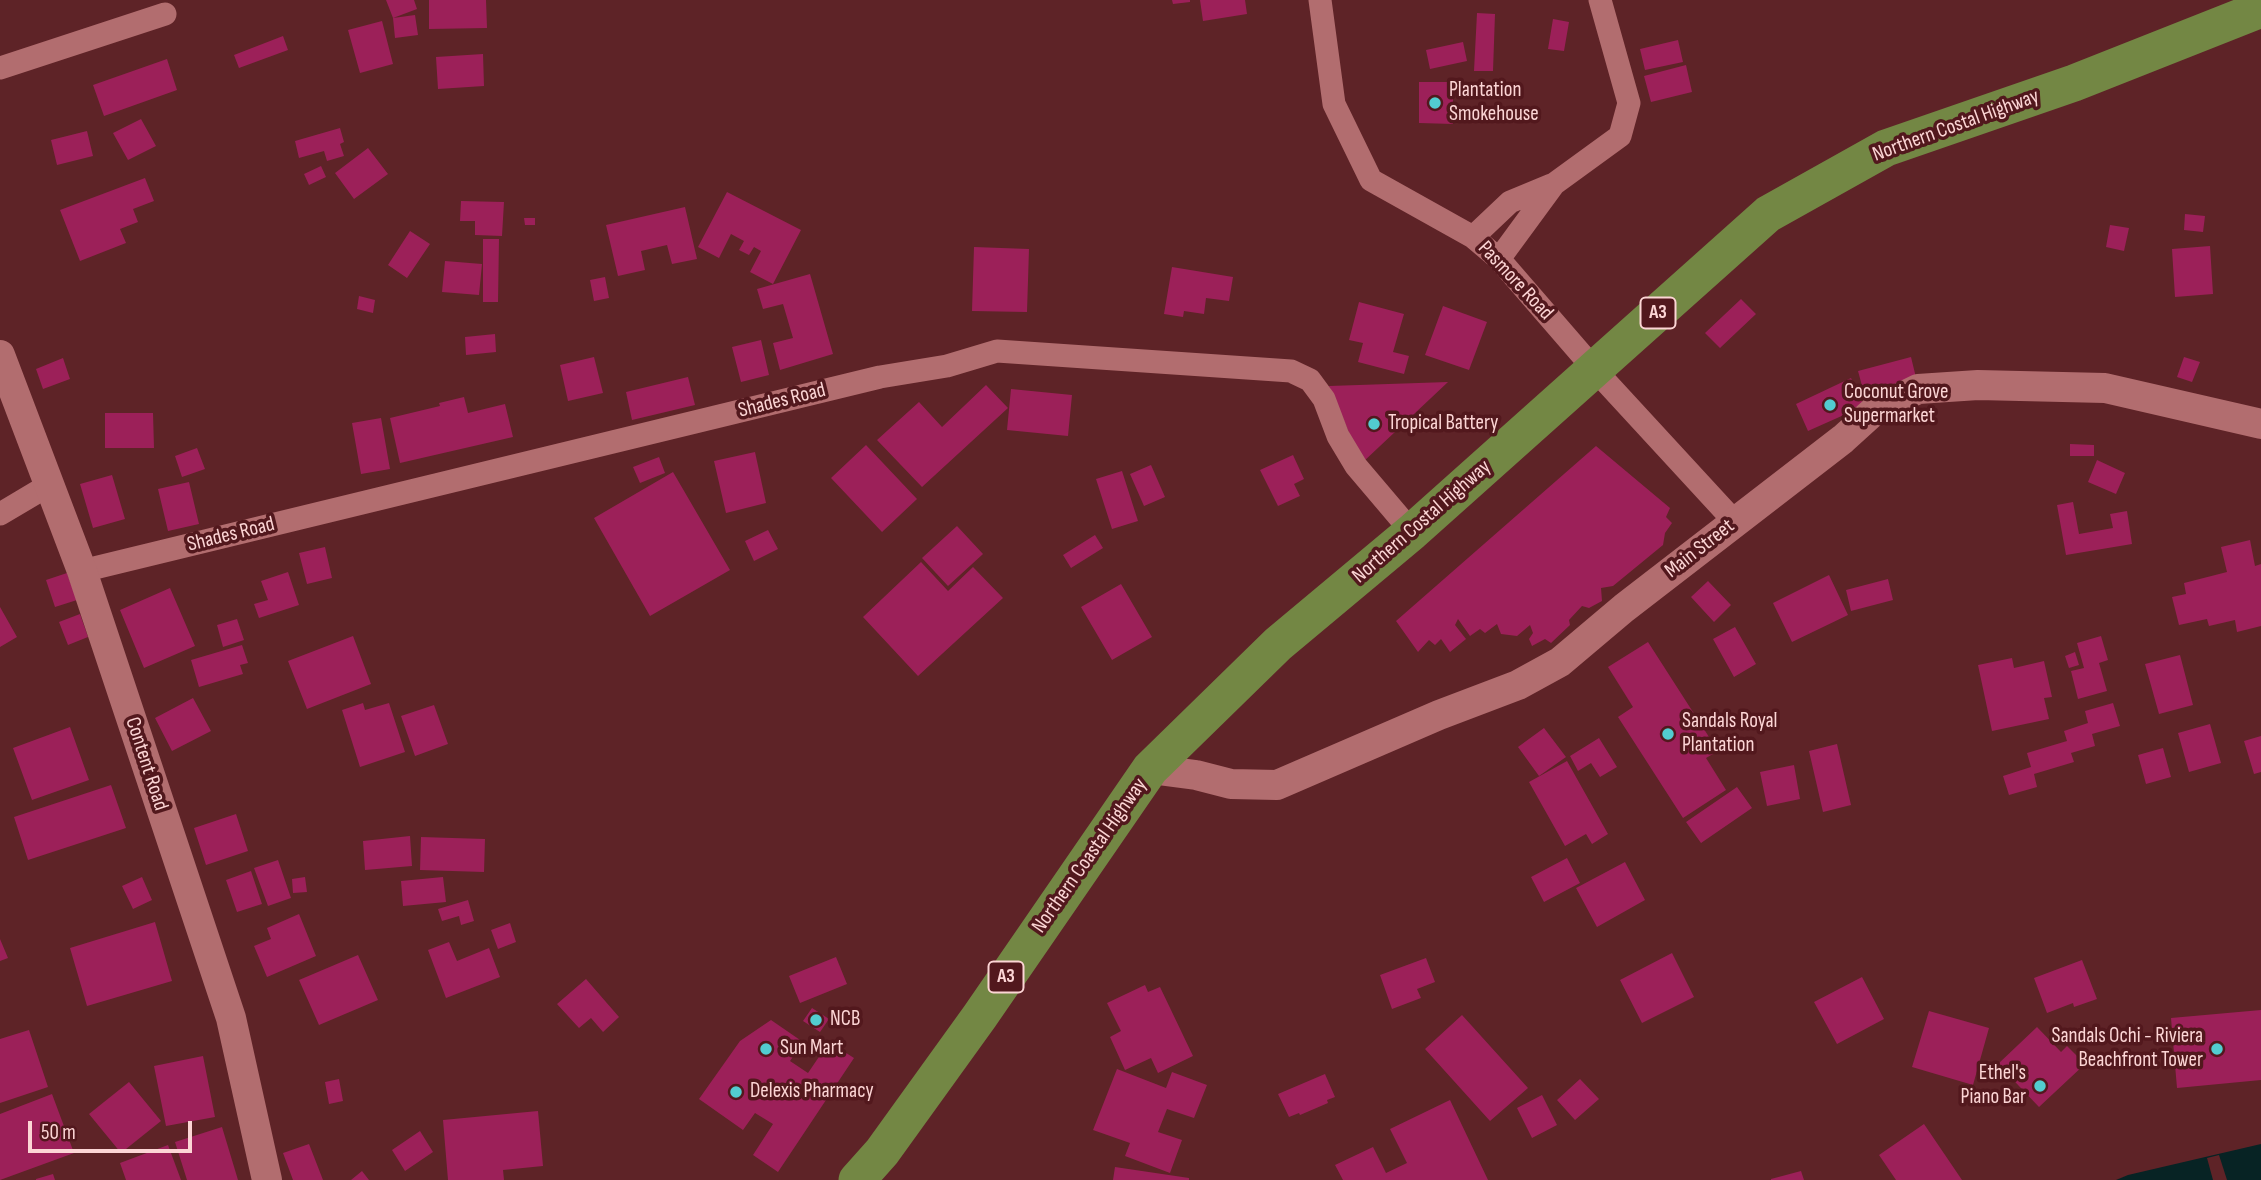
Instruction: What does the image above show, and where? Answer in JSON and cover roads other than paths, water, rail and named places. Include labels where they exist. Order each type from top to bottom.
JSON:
[{"type":"main road","name":"Northern Costal Highway","points":[[1150,769],[1278,644],[1412,532],[1768,214],[1886,148],[2074,83],[2261,9]]},
{"type":"main road","name":"Northern Coastal Highway","points":[[857,1180],[882,1152],[980,1016],[1150,769]]},
{"type":"street","name":"Pasmore Road","points":[[1320,0],[1334,104],[1371,180],[1474,237],[1499,258],[1595,370],[1735,522]]},
{"type":"street","points":[[1474,237],[1510,202],[1554,184],[1620,136],[1629,103],[1600,0]]},
{"type":"street","points":[[0,68],[165,14]]},
{"type":"street","points":[[1499,258],[1554,184]]},
{"type":"street","name":"Shades Road","points":[[82,571],[880,377],[947,366],[998,351],[1291,371],[1310,380],[1324,399],[1338,436],[1356,466],[1412,532]]},
{"type":"street","name":"Content Road","points":[[0,355],[82,571],[231,1018],[267,1180]]},
{"type":"street","name":"Main Street","points":[[1150,769],[1196,775],[1231,784],[1277,785],[1439,715],[1518,685],[1560,662],[1624,608],[1843,439],[1875,410],[1918,388],[1978,384],[2105,388],[2261,424]]},
{"type":"street","points":[[0,514],[49,485]]},
{"type":"water","points":[[2261,1144],[2261,1180],[2116,1180],[2128,1175]]},
{"type":"place","name":"Plantation Smokehouse","points":[[1435,103]]},
{"type":"place","name":"Coconut Grove Supermarket","points":[[1830,405]]},
{"type":"place","name":"Tropical Battery","points":[[1374,424]]},
{"type":"place","name":"Sandals Royal Plantation","points":[[1668,734]]},
{"type":"place","name":"NCB","points":[[816,1020]]},
{"type":"place","name":"Sun Mart","points":[[766,1049]]},
{"type":"place","name":"Sandals Ochi - Riviera Beachfront Tower","points":[[2217,1049]]},
{"type":"place","name":"Ethel's Piano Bar","points":[[2040,1086]]},
{"type":"place","name":"Delexis Pharmacy","points":[[736,1092]]}]
